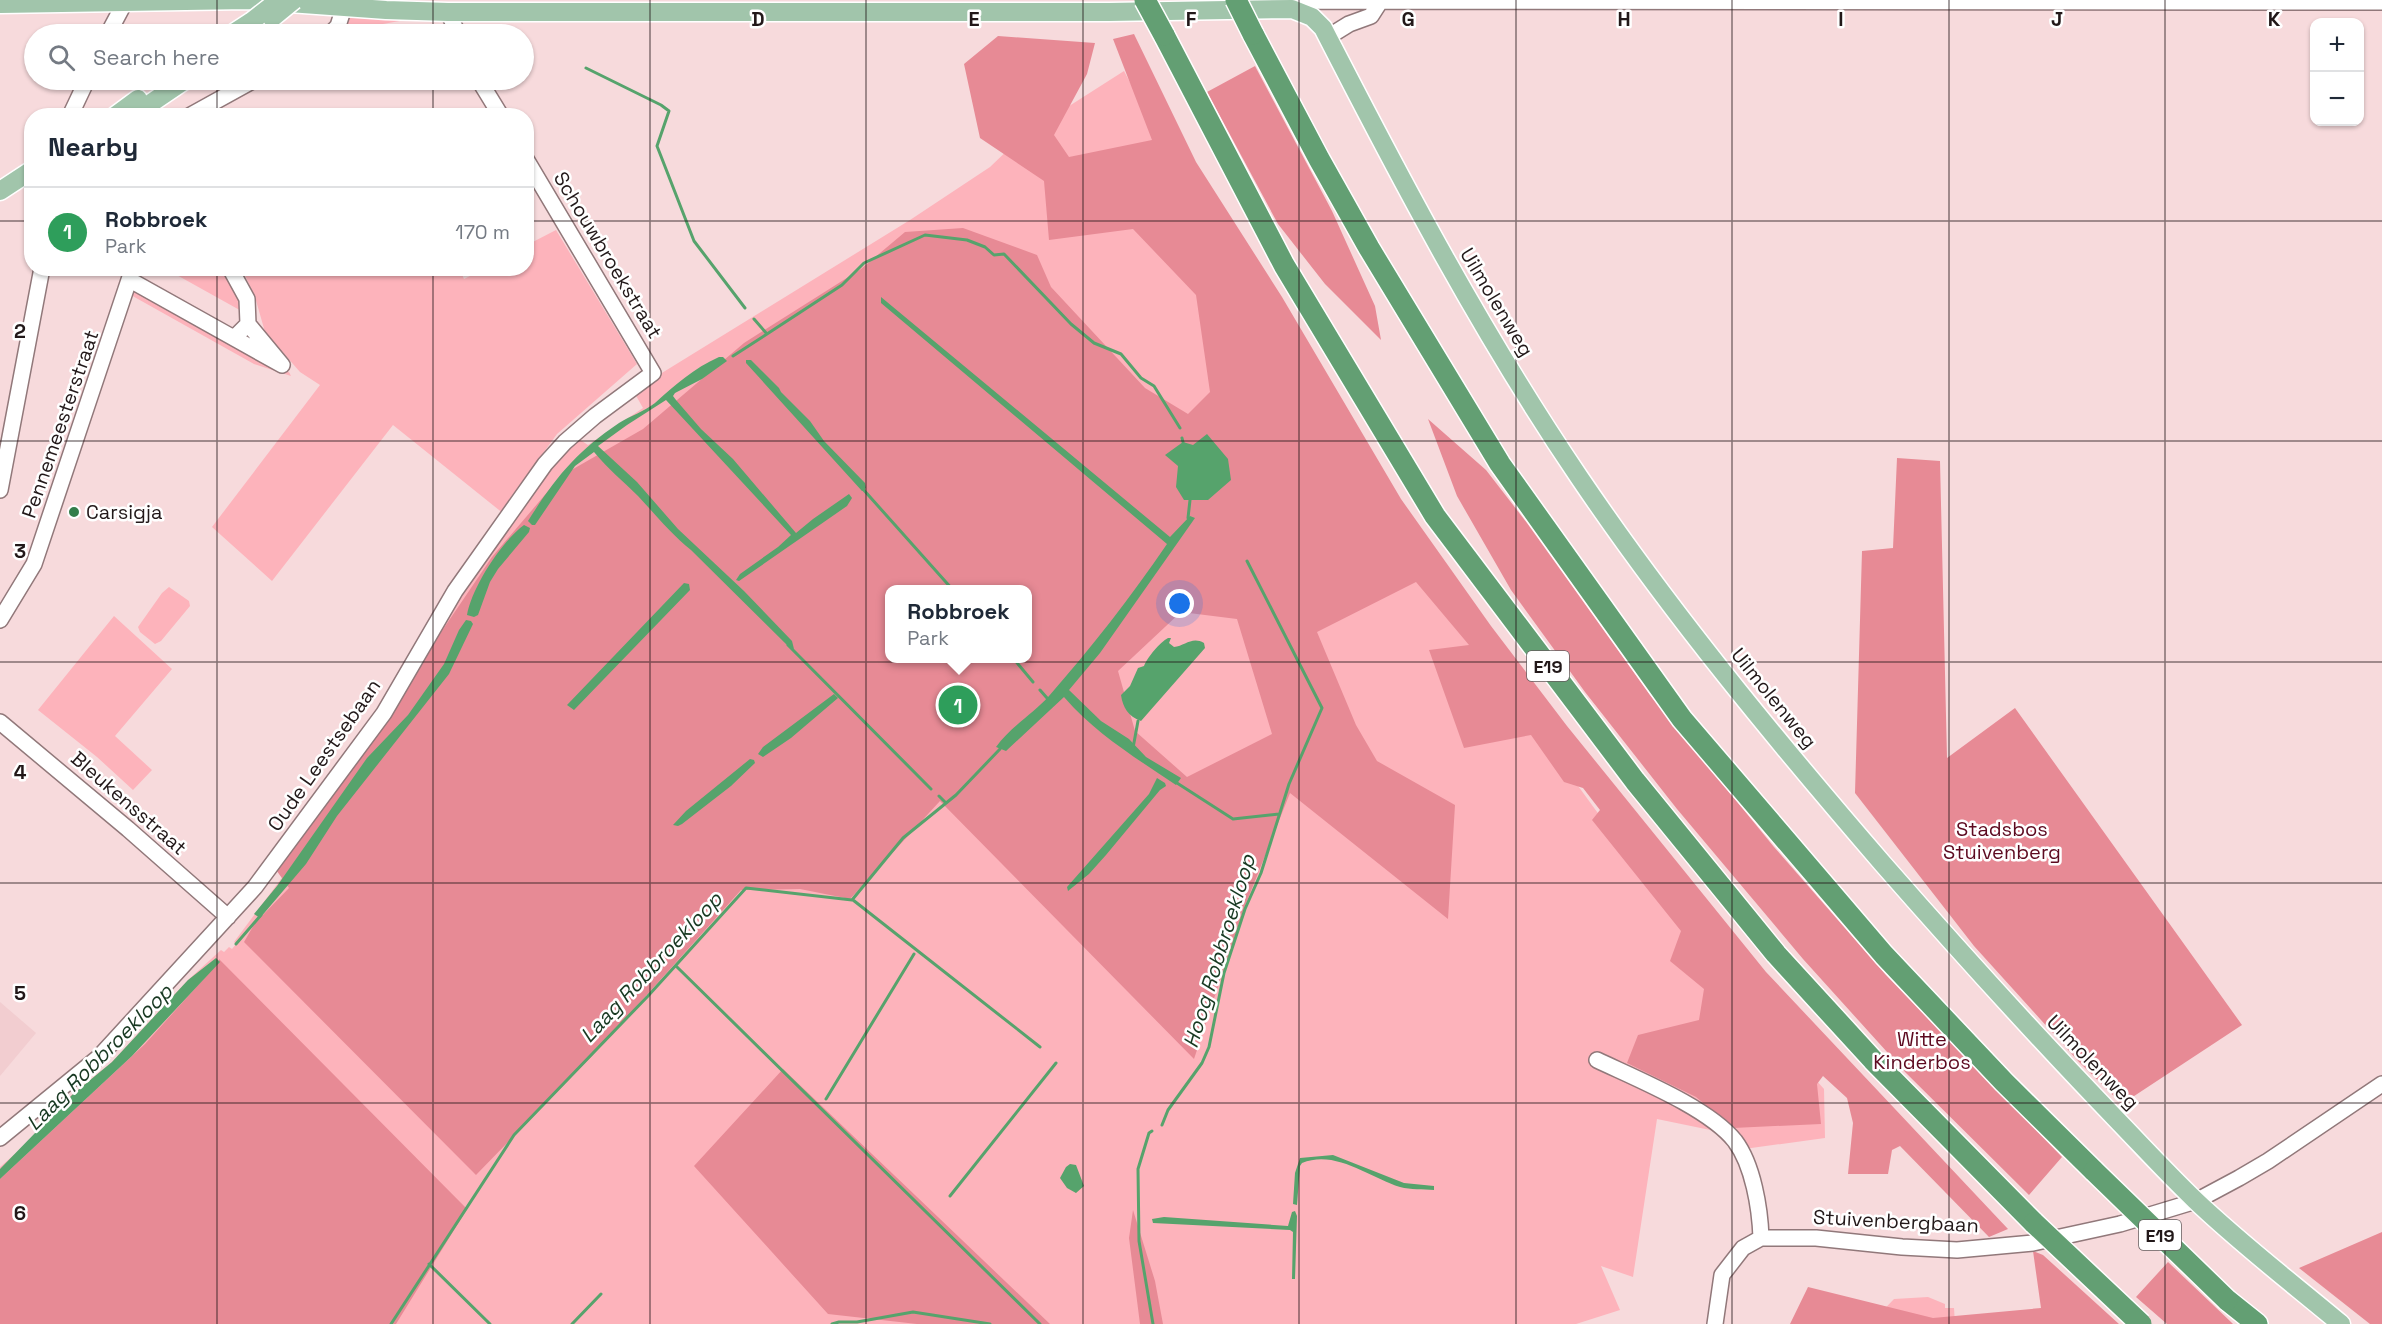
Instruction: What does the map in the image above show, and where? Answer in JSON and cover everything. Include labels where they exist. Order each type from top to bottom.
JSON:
[{"type":"highway","name":"E19","points":[[1145,0],[1284,265],[1435,516],[1635,781],[1776,954],[1873,1060],[2034,1223],[2141,1324]]},
{"type":"highway","name":"E19","points":[[1236,0],[1319,159],[1369,248],[1500,464],[1682,719],[1884,955],[2004,1082],[2227,1300],[2258,1324]]},
{"type":"main road","points":[[0,4],[247,0],[344,7],[387,5],[448,12],[1109,12],[1292,9]]},
{"type":"main road","points":[[258,24],[279,0]]},
{"type":"main road","points":[[258,24],[294,0]]},
{"type":"main road","name":"Uilmolenweg","points":[[1292,9],[1312,16],[1323,28],[1418,212],[1483,326],[1578,476],[1648,574],[1812,782],[1978,973],[2196,1201],[2341,1324]]},
{"type":"main road","points":[[127,108],[153,90]]},
{"type":"main road","points":[[144,108],[170,90]]},
{"type":"main road","points":[[0,193],[24,176]]},
{"type":"main road","points":[[0,193],[24,185]]},
{"type":"street","points":[[1292,9],[1300,1],[2382,2]]},
{"type":"street","points":[[113,24],[125,2]]},
{"type":"street","points":[[1328,37],[1349,24],[1371,16],[1380,2]]},
{"type":"street","points":[[339,24],[344,7]]},
{"type":"street","points":[[448,12],[453,24]]},
{"type":"street","points":[[74,108],[82,90]]},
{"type":"street","points":[[203,108],[236,90]]},
{"type":"street","points":[[485,90],[496,108]]},
{"type":"street","name":"Schouwbroekstraat","points":[[534,172],[653,373]]},
{"type":"street","points":[[0,490],[40,276]]},
{"type":"street","name":"Pennemeesterstraat","points":[[0,620],[34,564],[130,276]]},
{"type":"street","points":[[134,276],[282,365],[248,324],[247,299],[234,276]]},
{"type":"street","points":[[234,338],[248,324]]},
{"type":"street","name":"Oude Leestsebaan","points":[[0,1138],[99,1057],[228,917],[267,870],[372,731],[454,591],[545,464],[565,442],[595,416],[653,373]]},
{"type":"street","name":"Bleukensstraat","points":[[0,722],[128,829],[228,917]]},
{"type":"street","points":[[1597,1060],[1698,1110],[1717,1123],[1736,1143],[1756,1188],[1761,1238],[1743,1248],[1722,1275],[1715,1324]]},
{"type":"street","name":"Stuivenbergbaan","points":[[1761,1238],[1816,1238],[1957,1250],[2033,1243],[2094,1231],[2196,1201],[2268,1161],[2382,1084]]},
{"type":"shaded area","points":[[346,14],[407,18],[383,24],[342,24]]},
{"type":"shaded area","points":[[1124,71],[1155,130],[1528,717],[1693,944],[1824,1089],[1825,1138],[1744,1149],[1720,1132],[1657,1119],[1633,1277],[1601,1266],[1620,1310],[1576,1324],[0,1324],[0,1167],[24,1146],[68,1098],[112,1062],[188,980],[221,950],[224,952],[229,947],[232,949],[236,944],[234,942],[304,848],[470,580],[549,471],[579,439],[588,445],[643,408],[634,392],[644,384],[910,220],[990,167],[1014,144]]},
{"type":"shaded area","points":[[556,230],[637,364],[557,434],[503,508],[507,511],[504,514],[393,425],[272,581],[212,527],[320,385],[300,372],[265,332],[255,297],[245,276],[463,276],[464,279],[470,276],[534,276],[534,241]]},
{"type":"shaded area","points":[[179,276],[230,276],[245,313]]},
{"type":"shaded area","points":[[134,290],[259,359],[289,372],[291,376],[254,364],[129,294]]},
{"type":"shaded area","points":[[881,297],[1170,537],[1190,516],[1195,518],[1100,653],[1069,690],[1101,721],[1129,739],[1146,757],[1181,778],[1176,785],[1089,723],[1064,697],[1006,751],[996,747],[1008,733],[1043,703],[1065,678],[1125,603],[1167,544],[881,303]]},
{"type":"shaded area","points":[[719,357],[727,361],[702,379],[675,393],[673,396],[676,400],[701,429],[733,459],[796,533],[849,494],[852,498],[847,506],[739,581],[736,580],[740,574],[791,535],[666,400],[598,446],[637,482],[678,529],[744,591],[792,641],[794,649],[788,646],[677,537],[594,452],[575,466],[535,525],[528,521],[557,479],[590,444],[619,423],[651,406],[677,383]]},
{"type":"shaded area","points":[[746,360],[751,360],[810,421],[824,441],[865,483],[866,488],[862,491],[746,363]]},
{"type":"shaded area","points":[[1207,434],[1228,459],[1231,480],[1208,500],[1184,500],[1176,487],[1178,466],[1165,455],[1183,442],[1193,445]]},
{"type":"shaded area","points":[[524,525],[530,528],[529,532],[490,582],[478,615],[474,617],[467,615],[475,592],[489,566],[506,542]]},
{"type":"shaded area","points":[[684,583],[689,584],[690,590],[574,710],[567,705]]},
{"type":"shaded area","points":[[169,587],[189,601],[190,606],[161,641],[155,644],[140,632],[138,627],[162,593]]},
{"type":"shaded area","points":[[114,616],[172,669],[115,736],[152,770],[133,790],[97,757],[38,710]]},
{"type":"shaded area","points":[[466,620],[473,624],[449,674],[337,816],[306,864],[260,918],[254,914],[277,886],[367,758],[408,715],[444,664]]},
{"type":"shaded area","points":[[1171,638],[1169,643],[1174,647],[1200,641],[1204,643],[1205,648],[1141,721],[1127,711],[1121,695],[1130,686],[1138,668],[1144,666],[1154,650]]},
{"type":"shaded area","points":[[834,694],[838,698],[791,738],[763,757],[758,754],[763,747]]},
{"type":"shaded area","points":[[750,759],[755,763],[731,786],[682,824],[673,825],[686,811]]},
{"type":"shaded area","points":[[1157,778],[1166,786],[1160,790],[1089,874],[1068,891],[1067,887],[1149,794]]},
{"type":"shaded area","points":[[216,958],[220,962],[132,1056],[0,1179],[0,1169],[72,1095],[112,1062],[188,980]]},
{"type":"shaded area","points":[[0,1002],[36,1033],[0,1076]]},
{"type":"shaded area","points":[[1333,1155],[1404,1183],[1434,1186],[1434,1190],[1400,1187],[1352,1166],[1327,1159],[1314,1160],[1302,1163],[1300,1166],[1297,1205],[1293,1204],[1295,1173],[1300,1158]]},
{"type":"shaded area","points":[[1070,1164],[1076,1165],[1084,1186],[1076,1193],[1067,1188],[1060,1178]]},
{"type":"shaded area","points":[[1295,1211],[1297,1216],[1295,1279],[1292,1279],[1293,1232],[1290,1230],[1153,1223],[1152,1219],[1164,1217],[1288,1226],[1292,1212]]},
{"type":"shaded area","points":[[1928,1297],[1945,1304],[1945,1308],[1954,1308],[1955,1324],[1870,1324],[1894,1299]]},
{"type":"green space","points":[[1134,34],[1196,162],[1282,297],[1401,499],[1491,626],[1567,726],[1766,972],[2008,1229],[1989,1237],[1900,1146],[1892,1150],[1888,1174],[1848,1174],[1853,1123],[1847,1098],[1823,1076],[1817,1084],[1821,1124],[1733,1128],[1696,1097],[1627,1063],[1638,1035],[1699,1020],[1704,989],[1670,961],[1681,931],[1592,820],[1600,810],[1583,788],[1564,782],[1531,735],[1464,748],[1429,650],[1469,645],[1416,582],[1317,632],[1356,725],[1377,761],[1455,805],[1448,919],[1290,793],[1243,911],[1194,1059],[940,801],[850,899],[800,889],[741,890],[591,1057],[476,1175],[244,942],[255,923],[289,888],[274,867],[368,740],[492,557],[561,476],[643,429],[744,343],[861,269],[905,232],[963,228],[1037,255],[1051,287],[1145,388],[1188,414],[1210,392],[1196,295],[1133,229],[1049,240],[1044,181],[980,138],[964,64],[998,36],[1095,43],[1087,74],[1054,135],[1069,157],[1152,140],[1113,39]],"holes":[[[1181,612],[1237,619],[1272,734],[1187,777],[1135,731],[1118,671]]]},
{"type":"green space","points":[[1255,66],[1332,211],[1375,306],[1381,340],[1325,284],[1278,224],[1207,92]]},
{"type":"green space","name":"Witte Kinderbos","points":[[1428,419],[1486,470],[1527,523],[1650,695],[1774,847],[1886,975],[2062,1157],[2029,1195],[1906,1073],[1803,959],[1677,809],[1585,692],[1511,590],[1457,496]]},
{"type":"green space","name":"Stadsbos Stuivenberg","points":[[1897,458],[1940,461],[1947,758],[2015,708],[2242,1025],[2122,1104],[2079,1062],[1974,946],[1855,793],[1862,551],[1893,548]]},
{"type":"green space","points":[[219,959],[467,1209],[396,1324],[0,1324],[0,1179],[145,1044],[219,962]]},
{"type":"green space","points":[[783,1069],[1050,1324],[917,1324],[828,1314],[694,1166]]},
{"type":"green space","points":[[1133,1210],[1155,1281],[1163,1324],[1140,1324],[1129,1238]]},
{"type":"green space","points":[[2382,1232],[2382,1324],[2370,1324],[2299,1268]]},
{"type":"green space","points":[[2033,1251],[2043,1255],[2119,1324],[1790,1324],[1808,1287],[1933,1318],[2041,1308]]},
{"type":"green space","points":[[2168,1262],[2233,1324],[2167,1324],[2136,1297]]},
{"type":"waterway","points":[[586,68],[669,111],[657,146],[694,241],[745,308]]},
{"type":"waterway","points":[[754,319],[767,334],[842,285],[864,263],[925,235],[967,240],[985,247],[994,255],[1004,254],[1071,324],[1094,343],[1121,354],[1141,378],[1154,386],[1180,428]]},
{"type":"waterway","points":[[733,356],[767,334]]},
{"type":"waterway","points":[[1182,438],[1183,442]]},
{"type":"waterway","points":[[862,488],[949,585]]},
{"type":"waterway","points":[[1188,518],[1190,500]]},
{"type":"waterway","name":"Hoog Robbroekloop","points":[[1162,1125],[1168,1110],[1202,1063],[1209,1047],[1224,973],[1245,909],[1261,873],[1289,784],[1322,708],[1247,561]]},
{"type":"waterway","points":[[788,645],[931,789]]},
{"type":"waterway","points":[[1017,663],[1033,682]]},
{"type":"waterway","points":[[1040,690],[1047,698]]},
{"type":"waterway","name":"Hoog Robbroekloop","points":[[1133,748],[1138,721]]},
{"type":"waterway","name":"Laag Robbroekloop","points":[[391,1324],[514,1135],[648,996],[746,888],[852,900],[903,838],[956,795],[1000,749]]},
{"type":"waterway","name":"Hoog Robbroekloop","points":[[1177,783],[1233,819],[1279,814]]},
{"type":"waterway","points":[[939,796],[946,803]]},
{"type":"waterway","points":[[853,900],[1040,1047]]},
{"type":"waterway","name":"Laag Robbroekloop","points":[[236,944],[261,915]]},
{"type":"waterway","points":[[826,1099],[914,954]]},
{"type":"waterway","points":[[676,966],[1040,1324]]},
{"type":"waterway","points":[[950,1196],[1056,1063]]},
{"type":"waterway","name":"Hoog Robbroekloop","points":[[1152,1131],[1149,1133],[1138,1169],[1139,1241],[1153,1324]]},
{"type":"waterway","points":[[429,1264],[490,1324]]},
{"type":"waterway","points":[[572,1324],[601,1294]]},
{"type":"waterway","name":"Hoog Robbroekloop","points":[[832,1324],[913,1312],[990,1324]]},
{"type":"place","name":"Carsigja","points":[[74,512]]},
{"type":"place","name":"Robbroek","points":[[958,705]]}]
